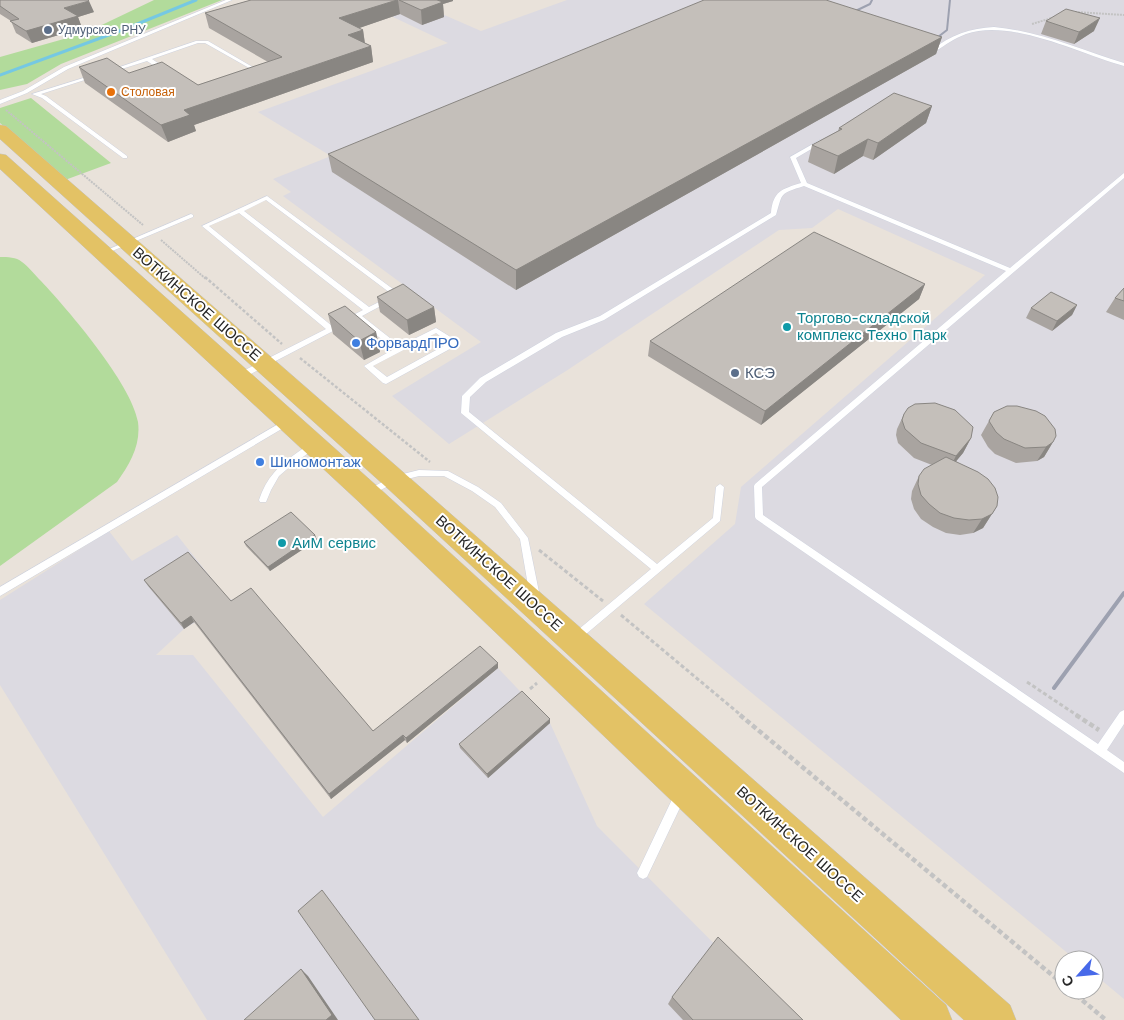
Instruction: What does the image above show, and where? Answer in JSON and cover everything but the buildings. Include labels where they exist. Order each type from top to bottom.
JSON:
[{"type":"main road","name":"ВОТКИНСКОЕ ШОССЕ","points":[[0,130],[264,363],[572,640],[697,776],[931,1020]]},
{"type":"main road","name":"ВОТКИНСКОЕ ШОССЕ","points":[[0,159],[368,494],[697,776],[995,1020]]},
{"type":"lane","points":[[0,103],[25,92],[66,68],[230,0]]},
{"type":"lane","points":[[934,50],[964,33],[990,28],[1015,29],[1124,65]]},
{"type":"lane","points":[[36,94],[198,42],[206,42],[254,69],[253,72],[244,75]]},
{"type":"lane","points":[[148,59],[172,74]]},
{"type":"lane","points":[[25,92],[44,97],[125,157]]},
{"type":"lane","points":[[804,184],[793,157],[826,139]]},
{"type":"lane","points":[[1124,175],[758,486],[759,517],[1124,768]]},
{"type":"lane","points":[[657,569],[465,413],[466,396],[483,380],[559,335],[602,318],[774,214],[775,200],[781,192],[804,184],[1011,271]]},
{"type":"lane","points":[[240,376],[398,295],[267,198],[205,226],[331,328]]},
{"type":"lane","points":[[240,211],[368,310]]},
{"type":"lane","points":[[102,253],[190,216]]},
{"type":"lane","points":[[357,316],[399,349]]},
{"type":"lane","points":[[436,330],[454,343],[386,381],[368,366],[399,349],[436,330]]},
{"type":"lane","points":[[0,592],[290,421]]},
{"type":"lane","points":[[263,500],[266,486],[280,469],[315,444]]},
{"type":"lane","points":[[368,494],[394,479],[419,474],[445,473],[498,505],[524,538],[536,607]]},
{"type":"lane","points":[[572,640],[717,519],[720,487]]},
{"type":"lane","points":[[1100,752],[1124,715]]},
{"type":"lane","points":[[643,873],[697,776]]},
{"type":"path","points":[[1074,12],[1124,15]]},
{"type":"path","points":[[1015,29],[1058,17]]},
{"type":"path","points":[[0,103],[289,350],[445,473]]},
{"type":"path","points":[[524,538],[611,607],[1054,977]]},
{"type":"path","points":[[1082,1000],[1106,1020]]},
{"type":"shaded area","points":[[357,0],[410,0],[481,31],[567,0],[1124,0],[1124,999],[1104,982],[1104,950],[1064,950],[644,604],[735,524],[741,487],[985,275],[838,209],[812,228],[779,230],[566,371],[449,444],[392,396],[481,342],[283,196],[291,192],[273,179],[331,156],[258,112],[448,43]]},
{"type":"shaded area","points":[[109,531],[132,561],[177,535],[228,599],[234,600],[184,629],[156,655],[193,655],[323,817],[498,668],[550,723],[597,826],[790,1020],[207,1020],[0,685],[0,600]]},
{"type":"green space","points":[[154,0],[222,0],[61,64],[27,84],[0,90],[0,57],[85,33]]},
{"type":"green space","points":[[31,98],[111,163],[65,180],[0,123],[0,108]]},
{"type":"green space","points":[[0,257],[15,258],[25,264],[53,294],[97,348],[112,368],[133,406],[138,422],[138,439],[134,454],[117,482],[0,566]]},
{"type":"waterway","points":[[0,75],[125,29],[196,0]]},
{"type":"railway","points":[[845,16],[870,4],[872,0]]},
{"type":"railway","points":[[929,44],[947,30],[950,0]]},
{"type":"railway","points":[[1054,688],[1124,593]]},
{"type":"place","name":"Удмурское РНУ","points":[[48,30]]},
{"type":"place","name":"Столовая","points":[[111,92]]},
{"type":"place","name":"Торгово-складской комплекс Техно Парк","points":[[787,327]]},
{"type":"place","name":"ФорвардПРО","points":[[356,343]]},
{"type":"place","name":"КСЭ","points":[[735,373]]},
{"type":"place","name":"Шиномонтаж","points":[[260,462]]},
{"type":"place","name":"АиМ сервис","points":[[282,543]]}]
